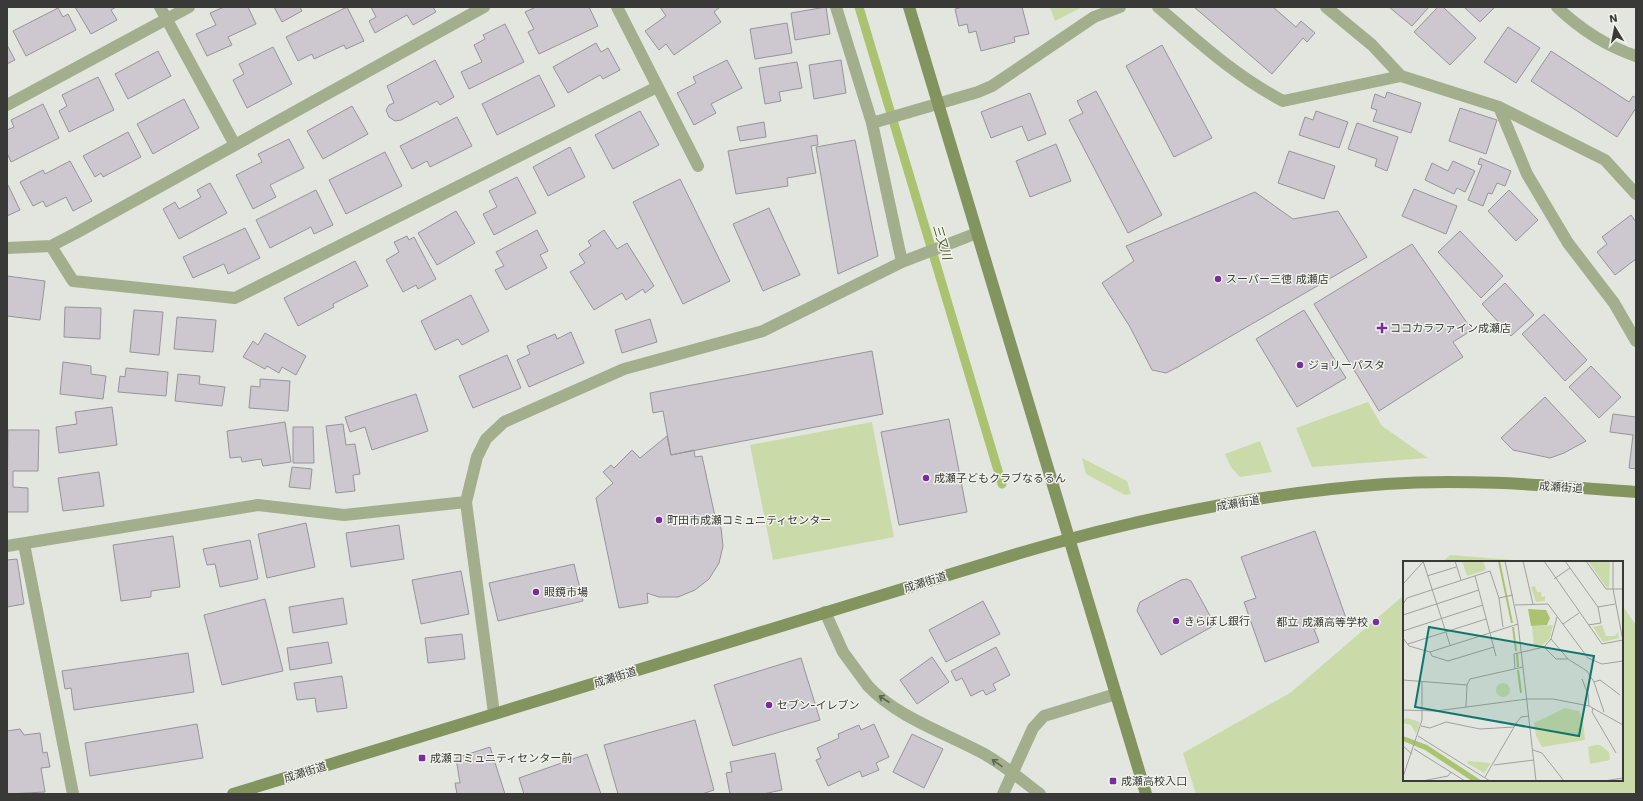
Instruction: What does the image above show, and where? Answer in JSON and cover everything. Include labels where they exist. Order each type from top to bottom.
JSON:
[{"type":"main road","points":[[909,7],[1146,794]]},
{"type":"main road","name":"成瀬街道","points":[[233,794],[825,612],[1070,539],[1129,524],[1217,506],[1319,491],[1387,484],[1511,483],[1636,492]]},
{"type":"street","points":[[160,7],[236,145]]},
{"type":"street","points":[[7,105],[189,7]]},
{"type":"street","points":[[7,248],[51,246],[484,7]]},
{"type":"street","points":[[617,7],[698,166]]},
{"type":"street","points":[[836,7],[874,122],[908,260]]},
{"type":"street","points":[[874,122],[938,104],[992,86],[1094,17],[1120,7]]},
{"type":"street","points":[[1158,7],[1219,60],[1253,85],[1283,101],[1401,76],[1500,107],[1605,160],[1636,194]]},
{"type":"street","points":[[1326,7],[1372,45],[1401,76]]},
{"type":"street","points":[[1557,7],[1592,36],[1623,52],[1636,56]]},
{"type":"street","points":[[51,246],[73,281],[235,298],[657,86]]},
{"type":"street","points":[[1500,107],[1527,174],[1568,243],[1614,304],[1636,341]]},
{"type":"street","points":[[494,714],[466,502],[477,456],[486,439],[504,422],[624,369],[763,331],[908,260],[977,233]]},
{"type":"street","points":[[7,546],[258,505],[344,515],[466,502]]},
{"type":"street","points":[[24,544],[73,794]]},
{"type":"street","points":[[825,612],[843,652],[868,686],[876,694],[916,719],[987,756],[1040,794]]},
{"type":"street","points":[[1003,794],[1011,773],[1033,728],[1044,716],[1116,694]]},
{"type":"green space","points":[[1050,7],[1082,7],[1055,21]]},
{"type":"green space","points":[[1368,402],[1382,426],[1428,458],[1312,467],[1296,428]]},
{"type":"green space","points":[[872,422],[894,537],[773,560],[750,445]]},
{"type":"green space","points":[[1260,441],[1272,472],[1240,477],[1231,467],[1225,454]]},
{"type":"green space","points":[[1082,458],[1127,481],[1131,494],[1125,495],[1086,474]]},
{"type":"green space","points":[[1450,555],[1525,561],[1443,561]]},
{"type":"green space","name":"都立 成瀬高等学校","points":[[1403,596],[1403,781],[1623,781],[1623,606],[1636,625],[1636,794],[1196,794],[1183,753],[1290,693]]},
{"type":"building","points":[[75,7],[116,7],[111,10],[117,20],[91,34]]},
{"type":"building","points":[[224,7],[248,7],[256,24],[228,37],[232,45],[207,56],[196,34],[216,25],[210,13]]},
{"type":"building","points":[[274,7],[300,7],[302,11],[282,22]]},
{"type":"building","points":[[347,7],[364,41],[346,49],[344,45],[314,59],[312,54],[298,61],[286,37]]},
{"type":"building","points":[[371,7],[433,7],[436,12],[413,25],[407,15],[375,33],[369,21],[376,17]]},
{"type":"building","points":[[536,7],[589,7],[598,26],[539,54],[528,32],[534,29],[525,12]]},
{"type":"building","points":[[660,7],[720,7],[714,12],[721,22],[674,55],[666,44],[659,50],[645,31],[666,16]]},
{"type":"building","points":[[826,7],[830,34],[795,40],[791,13]]},
{"type":"building","points":[[963,7],[1022,7],[1029,34],[1014,37],[1015,42],[981,51],[976,31],[969,33],[967,24],[959,26],[955,9]]},
{"type":"building","points":[[1194,7],[1273,7],[1296,27],[1301,21],[1315,33],[1307,42],[1303,38],[1272,74]]},
{"type":"building","points":[[1389,7],[1429,7],[1412,26]]},
{"type":"building","points":[[1438,7],[1443,7],[1476,38],[1450,65],[1414,32]]},
{"type":"building","points":[[1464,7],[1495,7],[1480,22]]},
{"type":"building","points":[[58,8],[63,17],[68,14],[76,30],[26,56],[13,31]]},
{"type":"building","points":[[787,23],[792,53],[755,59],[750,29]]},
{"type":"building","points":[[505,24],[524,62],[469,89],[461,72],[482,62],[474,45],[485,39],[483,35]]},
{"type":"building","points":[[1508,27],[1540,48],[1516,83],[1484,62]]},
{"type":"building","points":[[596,43],[601,52],[608,48],[620,70],[603,79],[600,75],[568,93],[553,67]]},
{"type":"building","points":[[7,45],[15,60],[7,64]]},
{"type":"building","points":[[1162,45],[1212,138],[1174,157],[1126,66]]},
{"type":"building","points":[[273,47],[292,84],[247,108],[233,80],[244,74],[239,64]]},
{"type":"building","points":[[158,51],[171,76],[128,99],[115,74]]},
{"type":"building","points":[[1551,51],[1629,102],[1633,96],[1636,98],[1636,108],[1617,137],[1531,81]]},
{"type":"building","points":[[435,60],[454,97],[440,105],[437,101],[401,120],[395,121],[389,117],[386,110],[389,105],[394,103],[387,86]]},
{"type":"building","points":[[727,60],[742,88],[711,104],[716,113],[694,125],[677,93],[696,83],[693,77]]},
{"type":"building","points":[[841,60],[846,93],[814,99],[809,65]]},
{"type":"building","points":[[797,62],[802,88],[779,92],[781,101],[765,104],[759,68]]},
{"type":"building","points":[[539,75],[555,106],[497,135],[482,104]]},
{"type":"building","points":[[98,77],[114,110],[69,132],[59,111],[67,106],[62,95]]},
{"type":"building","points":[[1096,91],[1162,215],[1128,233],[1069,120],[1083,113],[1077,101]]},
{"type":"building","points":[[1387,92],[1421,103],[1411,133],[1373,121],[1377,110],[1371,108],[1375,94],[1385,98]]},
{"type":"building","points":[[1030,93],[1046,134],[1028,141],[1022,126],[991,138],[981,112]]},
{"type":"building","points":[[184,99],[199,128],[153,154],[137,124]]},
{"type":"building","points":[[43,104],[59,138],[11,162],[7,153],[7,130],[14,127],[11,120]]},
{"type":"building","points":[[352,106],[368,134],[323,159],[307,131]]},
{"type":"building","points":[[1460,108],[1497,120],[1486,154],[1449,141]]},
{"type":"building","points":[[640,111],[659,145],[613,169],[595,135]]},
{"type":"building","points":[[1316,111],[1348,122],[1339,148],[1299,135],[1305,117],[1313,120]]},
{"type":"building","points":[[457,117],[472,146],[430,167],[427,161],[412,169],[400,146]]},
{"type":"building","points":[[764,122],[766,137],[740,141],[737,127]]},
{"type":"building","points":[[1357,123],[1398,137],[1387,171],[1375,166],[1377,159],[1348,149]]},
{"type":"building","points":[[128,132],[141,157],[103,177],[101,173],[95,177],[83,156]]},
{"type":"building","points":[[817,135],[818,145],[811,146],[816,173],[787,178],[788,186],[736,194],[728,151]]},
{"type":"building","points":[[289,139],[304,168],[270,185],[276,197],[253,209],[236,175],[262,162],[258,154]]},
{"type":"building","points":[[855,140],[878,256],[838,274],[816,147]]},
{"type":"building","points":[[1056,144],[1071,181],[1030,197],[1016,161]]},
{"type":"building","points":[[570,147],[585,177],[548,196],[533,167]]},
{"type":"building","points":[[1289,151],[1335,166],[1324,199],[1278,183]]},
{"type":"building","points":[[385,152],[402,186],[346,214],[329,180]]},
{"type":"building","points":[[1480,158],[1511,171],[1505,186],[1497,183],[1492,194],[1488,193],[1483,206],[1468,200],[1482,165],[1478,164]]},
{"type":"building","points":[[70,161],[92,201],[73,211],[66,197],[46,207],[43,201],[33,206],[20,182],[43,170],[45,174]]},
{"type":"building","points":[[1453,161],[1475,171],[1465,192],[1457,188],[1454,194],[1425,180],[1432,163],[1448,171]]},
{"type":"building","points":[[517,177],[536,213],[494,235],[483,214],[497,207],[489,191]]},
{"type":"building","points":[[680,179],[730,281],[683,304],[633,202]]},
{"type":"building","points":[[210,183],[227,213],[179,239],[163,209],[175,202],[179,209],[201,197],[197,190]]},
{"type":"building","points":[[8,185],[20,210],[7,216],[7,186]]},
{"type":"building","points":[[1414,189],[1457,206],[1446,234],[1402,216]]},
{"type":"building","points":[[316,190],[333,225],[314,234],[311,227],[270,248],[256,220]]},
{"type":"building","points":[[1509,190],[1538,220],[1516,241],[1488,211]]},
{"type":"building","name":"スーパー三徳 成瀬店","points":[[1255,192],[1293,219],[1338,211],[1367,257],[1178,367],[1166,373],[1152,370],[1130,327],[1102,283],[1134,261],[1126,246]]},
{"type":"building","points":[[769,208],[800,275],[763,291],[733,224]]},
{"type":"building","points":[[456,211],[475,243],[437,265],[418,233]]},
{"type":"building","points":[[1631,215],[1636,222],[1636,259],[1615,275],[1597,252],[1607,244],[1602,237]]},
{"type":"building","points":[[245,228],[260,258],[228,274],[224,264],[193,278],[183,257]]},
{"type":"building","points":[[537,230],[548,251],[540,255],[547,268],[506,290],[495,270],[504,266],[496,252]]},
{"type":"building","points":[[604,230],[617,249],[627,243],[654,286],[645,293],[643,289],[626,300],[622,293],[594,310],[570,272],[585,263],[579,254],[591,246],[588,241]]},
{"type":"building","points":[[1460,231],[1503,276],[1481,298],[1438,252]]},
{"type":"building","points":[[407,236],[409,240],[414,237],[436,279],[418,289],[416,285],[403,292],[386,260],[399,252],[394,242]]},
{"type":"building","points":[[1412,244],[1472,330],[1453,342],[1463,357],[1379,411],[1314,304]]},
{"type":"building","points":[[355,261],[368,286],[333,304],[334,307],[298,326],[284,298]]},
{"type":"building","points":[[7,276],[45,281],[40,320],[7,316]]},
{"type":"building","points":[[1505,283],[1534,315],[1511,336],[1482,304]]},
{"type":"building","points":[[471,295],[489,331],[462,345],[458,339],[435,350],[421,321]]},
{"type":"building","points":[[65,307],[101,308],[100,339],[64,337]]},
{"type":"building","points":[[134,310],[163,312],[159,355],[130,352]]},
{"type":"building","points":[[1304,310],[1346,378],[1297,407],[1256,339]]},
{"type":"building","points":[[1544,314],[1587,360],[1565,381],[1522,334]]},
{"type":"building","points":[[177,317],[216,320],[213,352],[174,349]]},
{"type":"building","points":[[650,319],[657,342],[622,353],[615,330]]},
{"type":"building","points":[[571,332],[584,363],[529,387],[517,360],[530,354],[527,346],[555,334],[557,339]]},
{"type":"building","points":[[265,333],[306,356],[296,375],[282,367],[279,373],[267,366],[265,369],[243,357],[253,341],[258,345]]},
{"type":"building","points":[[872,351],[883,414],[671,455],[663,411],[653,413],[650,393]]},
{"type":"building","points":[[507,355],[521,388],[473,408],[459,376]]},
{"type":"building","points":[[63,362],[91,366],[91,374],[106,376],[103,399],[60,394]]},
{"type":"building","points":[[1591,366],[1621,397],[1599,418],[1569,387]]},
{"type":"building","points":[[126,368],[168,372],[166,396],[118,392],[120,376],[125,377]]},
{"type":"building","points":[[178,374],[200,376],[199,384],[225,387],[222,406],[175,401]]},
{"type":"building","points":[[260,379],[290,381],[288,411],[249,408],[251,386],[260,387]]},
{"type":"building","points":[[416,394],[428,431],[372,450],[365,427],[350,432],[345,417]]},
{"type":"building","points":[[1545,397],[1586,441],[1564,453],[1550,458],[1513,450],[1501,438]]},
{"type":"building","points":[[112,407],[117,445],[59,453],[56,427],[77,424],[75,412]]},
{"type":"building","points":[[1613,414],[1636,417],[1636,469],[1629,468],[1633,435],[1610,432]]},
{"type":"building","points":[[949,419],[967,512],[899,525],[881,432]]},
{"type":"building","points":[[285,422],[291,462],[263,466],[261,459],[242,462],[241,457],[230,458],[227,431]]},
{"type":"building","points":[[343,424],[346,445],[355,444],[360,474],[353,475],[355,491],[336,493],[326,426]]},
{"type":"building","points":[[293,427],[313,427],[314,463],[293,463]]},
{"type":"building","points":[[8,430],[39,430],[38,471],[13,471],[13,487],[28,488],[28,512],[7,512]]},
{"type":"building","name":"町田市成瀬コミュニティセンター","points":[[667,436],[671,455],[694,450],[695,457],[702,456],[714,512],[721,528],[723,546],[719,563],[709,579],[695,590],[678,597],[659,597],[647,593],[648,603],[619,608],[596,498],[613,483],[603,472],[611,465],[614,468],[632,450],[640,458]]},
{"type":"building","points":[[292,467],[312,469],[310,489],[289,487]]},
{"type":"building","points":[[99,472],[104,506],[63,511],[58,478]]},
{"type":"building","points":[[306,523],[315,567],[267,578],[258,534]]},
{"type":"building","points":[[399,525],[404,559],[351,567],[346,533]]},
{"type":"building","points":[[1315,531],[1346,618],[1314,629],[1319,642],[1265,662],[1244,602],[1256,598],[1241,557]]},
{"type":"building","points":[[173,536],[180,587],[151,591],[151,597],[121,601],[113,545]]},
{"type":"building","points":[[250,540],[258,579],[220,587],[215,564],[207,565],[203,549]]},
{"type":"building","points":[[17,559],[24,604],[7,607],[7,560]]},
{"type":"building","name":"眼鏡市場","points":[[574,564],[583,601],[498,621],[489,583]]},
{"type":"building","points":[[461,571],[469,614],[421,624],[412,580]]},
{"type":"building","points":[[1187,579],[1191,581],[1215,625],[1161,655],[1137,611],[1138,607],[1140,602],[1181,580]]},
{"type":"building","points":[[343,598],[347,624],[293,633],[289,607]]},
{"type":"building","points":[[265,599],[283,671],[222,685],[204,615]]},
{"type":"building","points":[[983,601],[1000,634],[946,662],[929,630]]},
{"type":"building","points":[[462,634],[465,659],[428,663],[425,638]]},
{"type":"building","points":[[328,642],[332,663],[290,670],[287,648]]},
{"type":"building","points":[[996,647],[1010,675],[993,684],[996,690],[986,695],[983,690],[971,696],[962,678],[956,681],[951,671]]},
{"type":"building","points":[[188,653],[194,692],[74,710],[71,688],[65,689],[62,671]]},
{"type":"building","points":[[932,657],[949,682],[917,704],[900,680]]},
{"type":"building","points":[[801,658],[820,720],[733,746],[714,685]]},
{"type":"building","points":[[342,676],[347,708],[317,712],[315,698],[297,700],[294,683]]},
{"type":"building","points":[[695,720],[714,790],[702,794],[618,794],[604,745]]},
{"type":"building","points":[[197,724],[203,758],[90,776],[85,743]]},
{"type":"building","points":[[874,724],[889,757],[876,763],[879,770],[862,777],[860,771],[828,786],[816,760],[821,758],[817,748],[839,738],[838,734],[859,725],[861,730]]},
{"type":"building","points":[[20,729],[24,735],[40,733],[43,753],[47,752],[50,767],[41,768],[45,792],[7,794],[7,731]]},
{"type":"building","points":[[912,734],[943,749],[924,788],[893,772]]},
{"type":"building","points":[[490,747],[505,794],[457,794],[455,783],[460,783],[456,758]]},
{"type":"building","points":[[775,753],[782,790],[763,794],[730,794],[726,773],[732,772],[730,762]]},
{"type":"building","points":[[587,754],[601,794],[524,794],[519,778]]},
{"type":"waterway","name":"三又川","points":[[859,7],[1002,484]]},
{"type":"place","name":"スーパー三徳 成瀬店","points":[[1218,279]]},
{"type":"place","name":"ココカラファイン成瀬店","points":[[1382,328]]},
{"type":"place","name":"ジョリーパスタ","points":[[1300,365]]},
{"type":"place","name":"成瀬子どもクラブなるるん","points":[[926,478]]},
{"type":"place","name":"町田市成瀬コミュニティセンター","points":[[659,520]]},
{"type":"place","name":"眼鏡市場","points":[[536,592]]},
{"type":"place","name":"きらぼし銀行","points":[[1176,621]]},
{"type":"place","name":"都立 成瀬高等学校","points":[[1376,622]]},
{"type":"place","name":"セブン-イレブン","points":[[769,705]]},
{"type":"place","name":"成瀬コミュニティセンター前","points":[[422,758]]},
{"type":"place","name":"成瀬高校入口","points":[[1113,781]]}]
